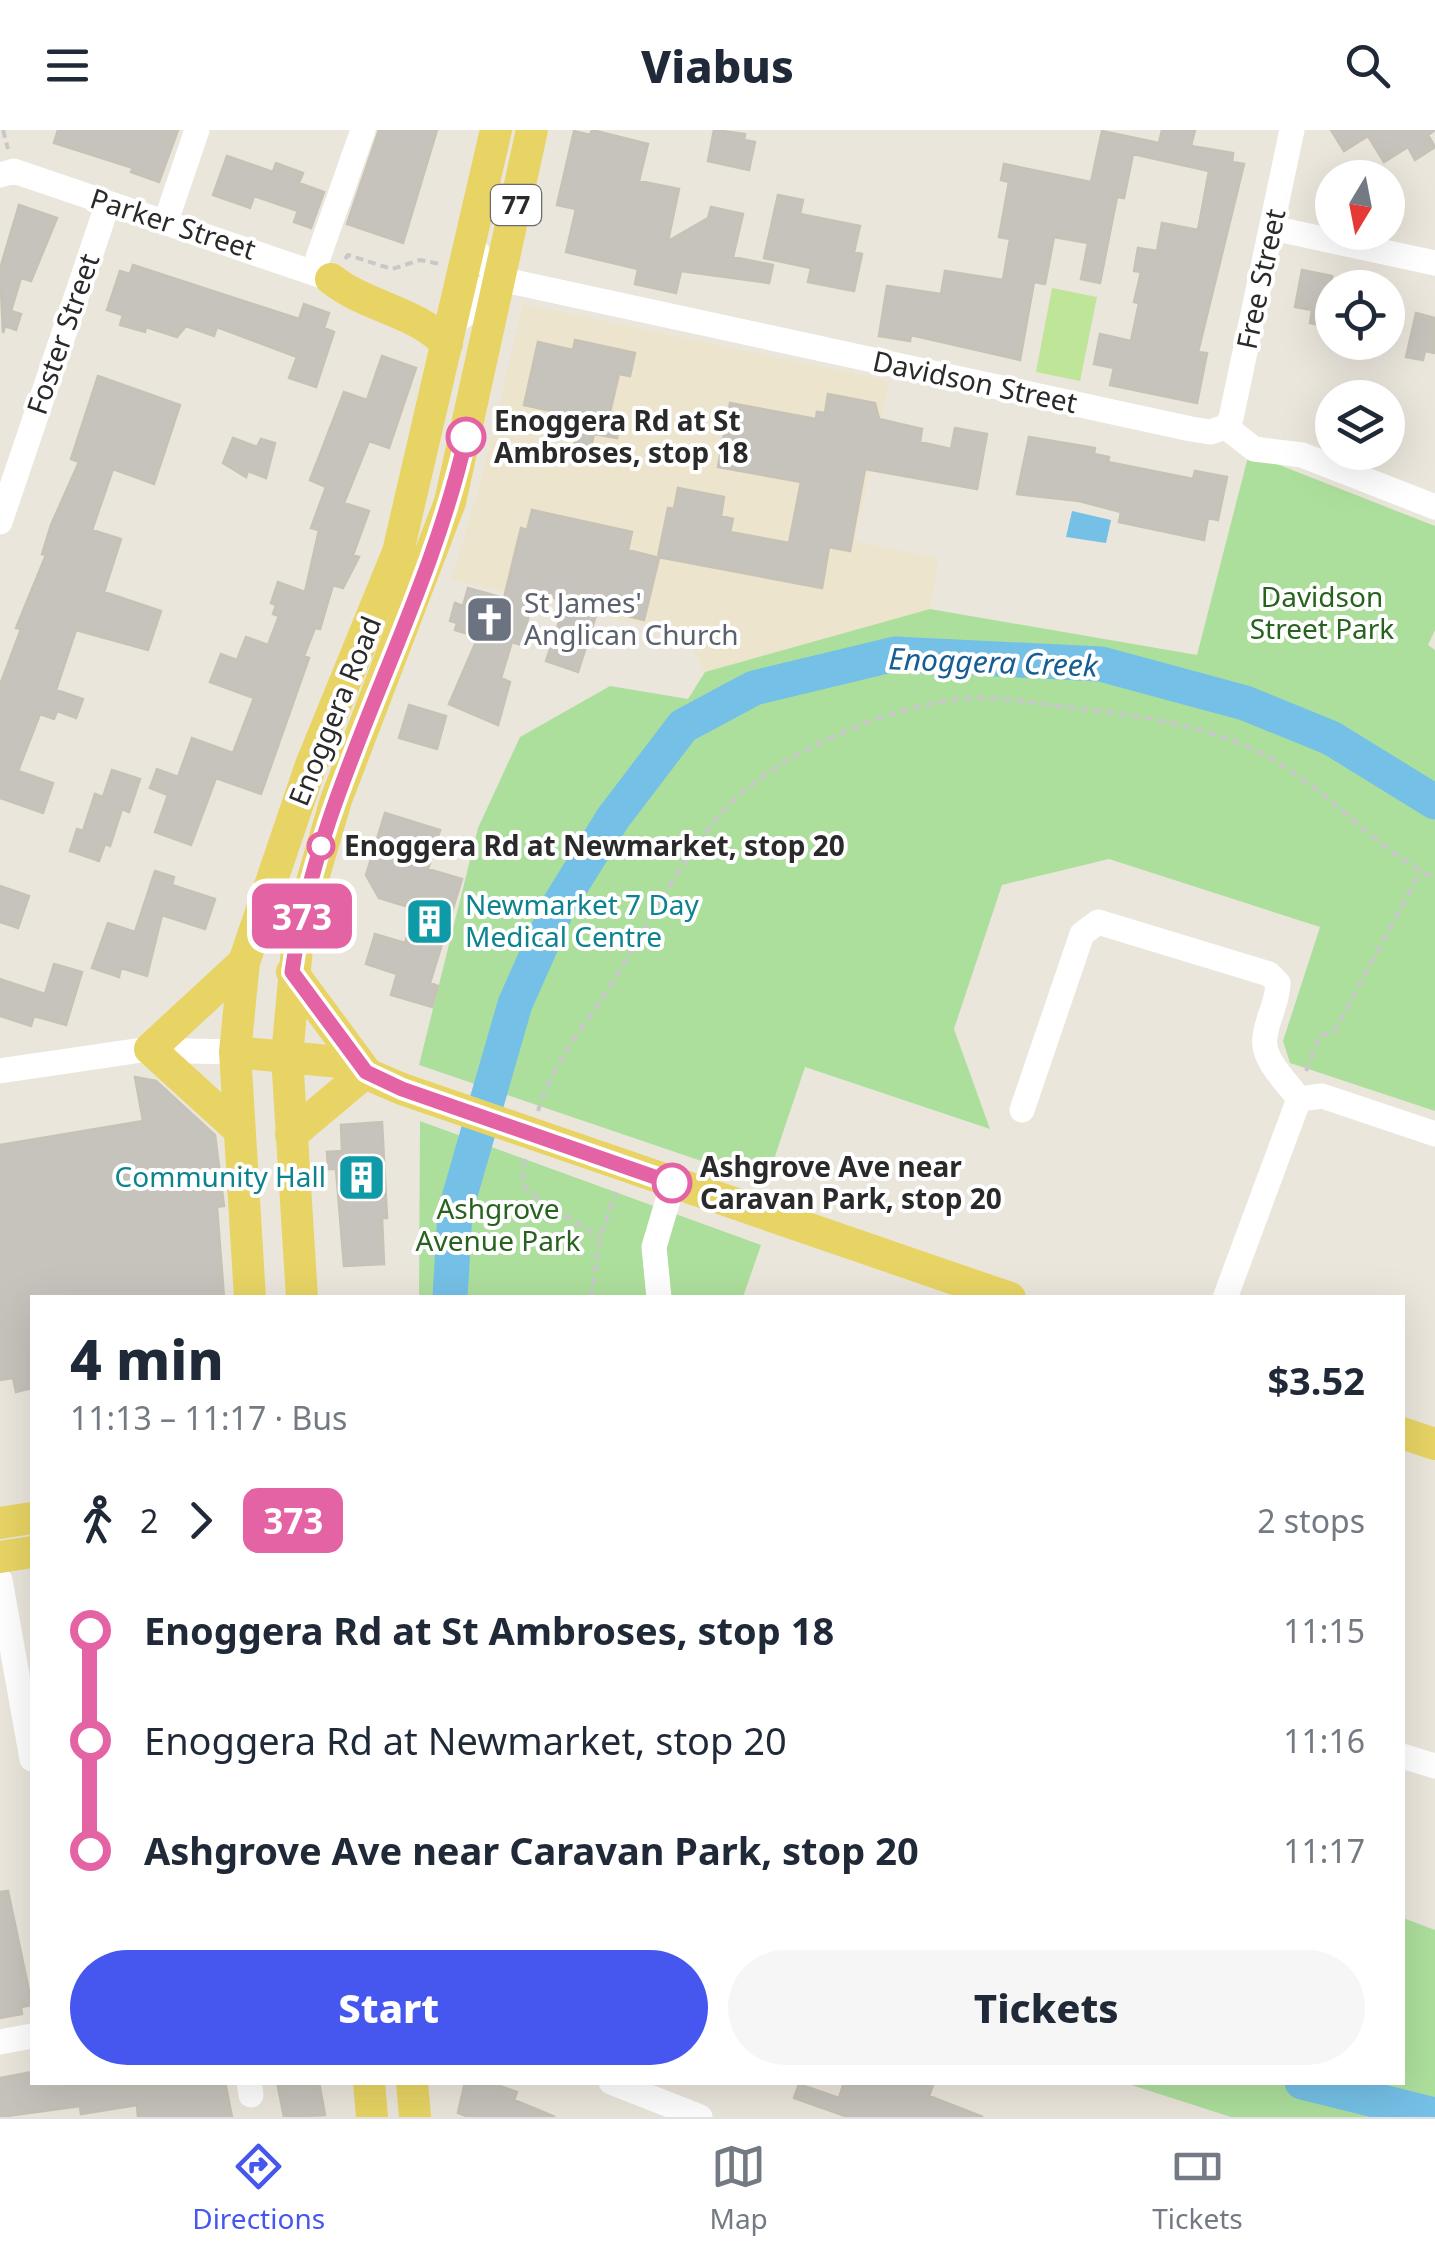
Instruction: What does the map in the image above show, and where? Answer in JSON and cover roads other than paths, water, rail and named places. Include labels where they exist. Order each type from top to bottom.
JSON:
[{"type":"main road","name":"Enoggera Road","points":[[250,1295],[235,1052],[244,962],[311,765],[398,552],[496,130]]},
{"type":"main road","name":"Enoggera Road","points":[[302,1295],[290,1135],[292,972],[323,840],[450,502],[532,130]]},
{"type":"main road","points":[[322,276],[358,298],[425,322],[449,335]]},
{"type":"main road","points":[[238,1129],[150,1050],[244,962]]},
{"type":"main road","points":[[292,972],[366,1072]]},
{"type":"main road","points":[[235,1052],[339,1062],[538,1140],[1001,1295]]},
{"type":"main road","points":[[290,1135],[366,1072]]},
{"type":"main road","points":[[1405,1434],[1435,1444]]},
{"type":"main road","points":[[0,1523],[30,1518]]},
{"type":"main road","points":[[0,1557],[30,1552]]},
{"type":"main road","points":[[369,2085],[372,2117]]},
{"type":"main road","points":[[412,2085],[415,2117]]},
{"type":"street","points":[[166,221],[197,130]]},
{"type":"street","points":[[322,276],[363,130]]},
{"type":"street","name":"Free Street","points":[[1226,427],[1292,130]]},
{"type":"street","name":"Parker Street","points":[[7,173],[166,221],[322,276]]},
{"type":"street","name":"Foster Street","points":[[0,522],[108,203]]},
{"type":"street","points":[[1272,228],[1435,264]]},
{"type":"street","points":[[449,335],[475,307],[480,291],[500,279],[469,243]]},
{"type":"street","name":"Davidson Street","points":[[500,279],[1190,429],[1210,432],[1226,427],[1254,450],[1302,455],[1435,507]]},
{"type":"street","points":[[1022,1110],[1021,1080],[1082,934],[1098,922],[1269,974],[1278,983],[1278,995],[1264,1039],[1266,1054],[1298,1099]]},
{"type":"street","points":[[0,1071],[150,1050],[235,1052]]},
{"type":"street","points":[[1298,1099],[1322,1096],[1435,1134]]},
{"type":"street","points":[[1227,1295],[1298,1099]]},
{"type":"street","points":[[659,1295],[654,1247],[673,1183]]},
{"type":"street","points":[[0,1580],[30,1749]]},
{"type":"street","points":[[1405,1757],[1435,1766]]},
{"type":"street","points":[[0,2042],[30,2036]]},
{"type":"street","points":[[619,2085],[700,2117]]},
{"type":"water","points":[[1072,511],[1111,520],[1106,543],[1066,537]]},
{"type":"waterway","name":"Enoggera Creek","points":[[450,1295],[455,1212],[515,1004],[559,905],[613,818],[683,726],[754,688],[895,654],[1101,664],[1245,703],[1331,738],[1435,802]]},
{"type":"waterway","name":"Enoggera Creek","points":[[1314,2085],[1435,2115]]},
{"type":"place","name":"Enoggera Rd at St Ambroses, stop 18","points":[[466,437]]},
{"type":"place","name":"St James' Anglican Church","points":[[489,619]]},
{"type":"place","name":"Enoggera Rd at Newmarket, stop 20","points":[[321,846]]},
{"type":"place","name":"Newmarket 7 Day Medical Centre","points":[[430,921]]},
{"type":"place","name":"Community Hall","points":[[361,1177]]},
{"type":"place","name":"Ashgrove Ave near Caravan Park, stop 20","points":[[672,1183]]},
{"type":"park label","name":"Davidson Street Park","points":[[1322,613]]},
{"type":"park label","name":"Ashgrove Avenue Park","points":[[498,1225]]}]
